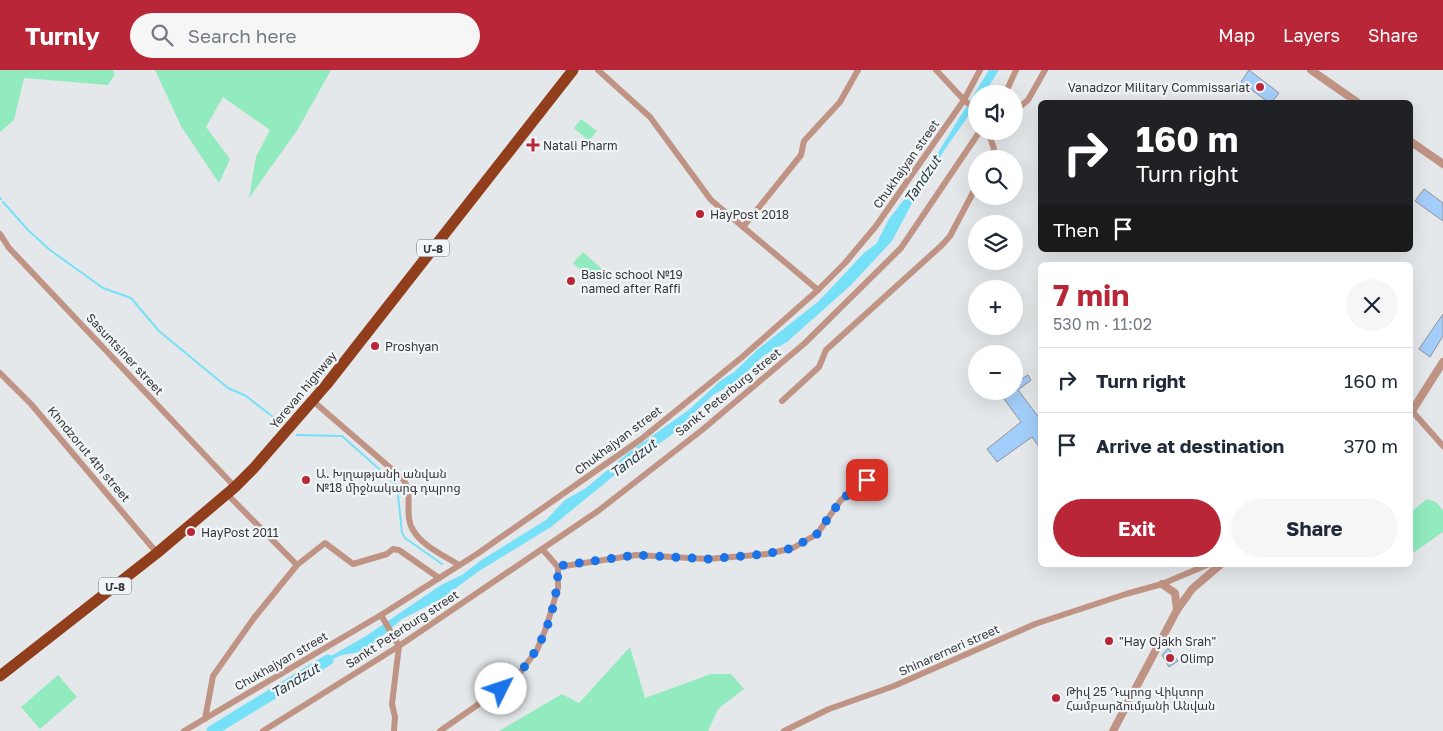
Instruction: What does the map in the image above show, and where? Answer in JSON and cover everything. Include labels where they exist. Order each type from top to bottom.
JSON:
[{"type":"highway","name":"Yerevan highway","points":[[0,676],[231,491],[313,401],[573,70]]},
{"type":"street","points":[[598,70],[650,116],[710,200],[818,290]]},
{"type":"street","points":[[742,227],[801,155],[804,141],[840,102],[858,70]]},
{"type":"street","points":[[936,70],[968,104]]},
{"type":"street","name":"Chukhajyan street","points":[[184,731],[382,617],[459,566],[640,440],[741,358],[818,290],[845,263],[876,226],[965,102],[980,70]]},
{"type":"street","points":[[1009,85],[1016,70]]},
{"type":"street","points":[[1023,104],[1028,100],[1045,70]]},
{"type":"street","points":[[1311,70],[1354,100]]},
{"type":"street","name":"Sankt Peterburg street","points":[[263,731],[399,646],[543,550],[598,511],[702,430],[806,343],[901,248],[974,140]]},
{"type":"street","points":[[1413,143],[1443,164]]},
{"type":"street","points":[[782,401],[819,366],[826,350],[942,245],[950,236],[968,202]]},
{"type":"street","name":"Sasuntsiner street","points":[[0,234],[15,255],[297,565]]},
{"type":"street","points":[[1413,409],[1443,362]]},
{"type":"street","name":"Khndzorut 4th street","points":[[0,373],[31,404],[157,552]]},
{"type":"street","points":[[313,401],[402,478],[408,487],[412,530],[419,538],[459,566]]},
{"type":"street","points":[[1413,414],[1443,446]]},
{"type":"street","points":[[558,566],[636,555],[708,559],[766,554],[793,548],[817,534],[841,500],[880,470]]},
{"type":"street","points":[[205,719],[213,676],[254,618],[297,565],[325,543],[353,564],[387,554],[394,549],[399,550],[439,578]]},
{"type":"street","points":[[440,731],[515,679],[537,650],[558,588],[558,566],[543,550]]},
{"type":"street","name":"Shinarerneri street","points":[[784,731],[829,709],[894,686],[1035,624],[1162,584],[1202,567]]},
{"type":"street","points":[[1113,731],[1177,610],[1192,589],[1218,567]]},
{"type":"street","points":[[1162,584],[1175,593],[1177,610]]},
{"type":"street","points":[[382,617],[399,646],[392,704],[396,717],[394,731]]},
{"type":"green space","points":[[0,70],[113,70],[115,74],[108,85],[24,78],[14,120],[0,132]]},
{"type":"green space","points":[[155,70],[331,70],[298,129],[249,198],[256,157],[270,130],[223,97],[206,127],[230,159],[219,183],[181,126]]},
{"type":"green space","points":[[581,119],[597,131],[589,141],[574,128]]},
{"type":"green space","points":[[583,252],[603,270],[593,281],[573,263]]},
{"type":"green space","points":[[1427,499],[1436,502],[1443,510],[1443,532],[1413,553],[1413,511]]},
{"type":"green space","points":[[630,647],[645,698],[711,674],[731,674],[744,689],[718,709],[708,731],[499,731],[562,694],[579,703]]},
{"type":"green space","points":[[58,675],[77,697],[40,729],[21,707]]},
{"type":"water","points":[[989,70],[999,70],[990,85],[980,85]]},
{"type":"water","points":[[968,104],[968,116],[943,152],[929,179],[919,190],[892,241],[851,285],[787,342],[763,356],[738,381],[713,395],[670,436],[626,466],[551,527],[479,571],[441,599],[402,619],[374,643],[359,652],[342,655],[316,667],[317,664],[366,636],[441,585],[462,575],[480,561],[546,520],[565,500],[586,488],[628,453],[690,409],[757,350],[819,301],[865,252],[876,244],[889,219],[929,167]]},
{"type":"building","name":"Vanadzor Military Commissariat","points":[[1249,70],[1279,93],[1274,100],[1265,100],[1241,82]]},
{"type":"building","points":[[1424,189],[1443,203],[1443,221],[1415,201]]},
{"type":"building","points":[[1443,314],[1443,336],[1430,357],[1419,349]]},
{"type":"building","points":[[1028,375],[1031,380],[1023,386],[1023,378]]},
{"type":"building","points":[[1023,397],[1038,416],[1038,445],[1032,437],[997,462],[987,449],[1021,422],[1005,400],[1023,400]]},
{"type":"building","name":"Olimp","points":[[1168,648],[1178,661],[1169,667],[1162,655]]},
{"type":"waterway","points":[[3,202],[29,231],[50,250],[103,288],[131,298],[159,331],[228,388],[246,396],[281,423]]},
{"type":"waterway","points":[[297,435],[342,436],[397,485],[402,533],[405,538],[442,564]]},
{"type":"waterway","name":"Tandzut","points":[[212,731],[328,660]]},
{"type":"place","name":"Vanadzor Military Commissariat","points":[[1260,87]]},
{"type":"place","name":"Natali Pharm","points":[[533,145]]},
{"type":"place","name":"HayPost 2018","points":[[700,214]]},
{"type":"place","name":"Basic school №19 named after Raffi","points":[[571,281]]},
{"type":"place","name":"Proshyan","points":[[375,346]]},
{"type":"place","name":"Ա. Խլղաթյանի անվան №18 միջնակարգ դպրոց","points":[[306,480]]},
{"type":"place","name":"HayPost 2011","points":[[191,532]]},
{"type":"place","name":"\"Hay Ojakh Srah\"","points":[[1109,641]]},
{"type":"place","name":"Olimp","points":[[1170,658]]},
{"type":"place","name":"Թիվ 25 Դպրոց Վիկտոր Համբարձումյանի Անվան","points":[[1056,698]]},
{"type":"route","points":[[501,689],[515,679],[537,650],[558,588],[558,566],[636,555],[708,559],[766,554],[793,548],[817,534],[841,500],[867,480]]}]
